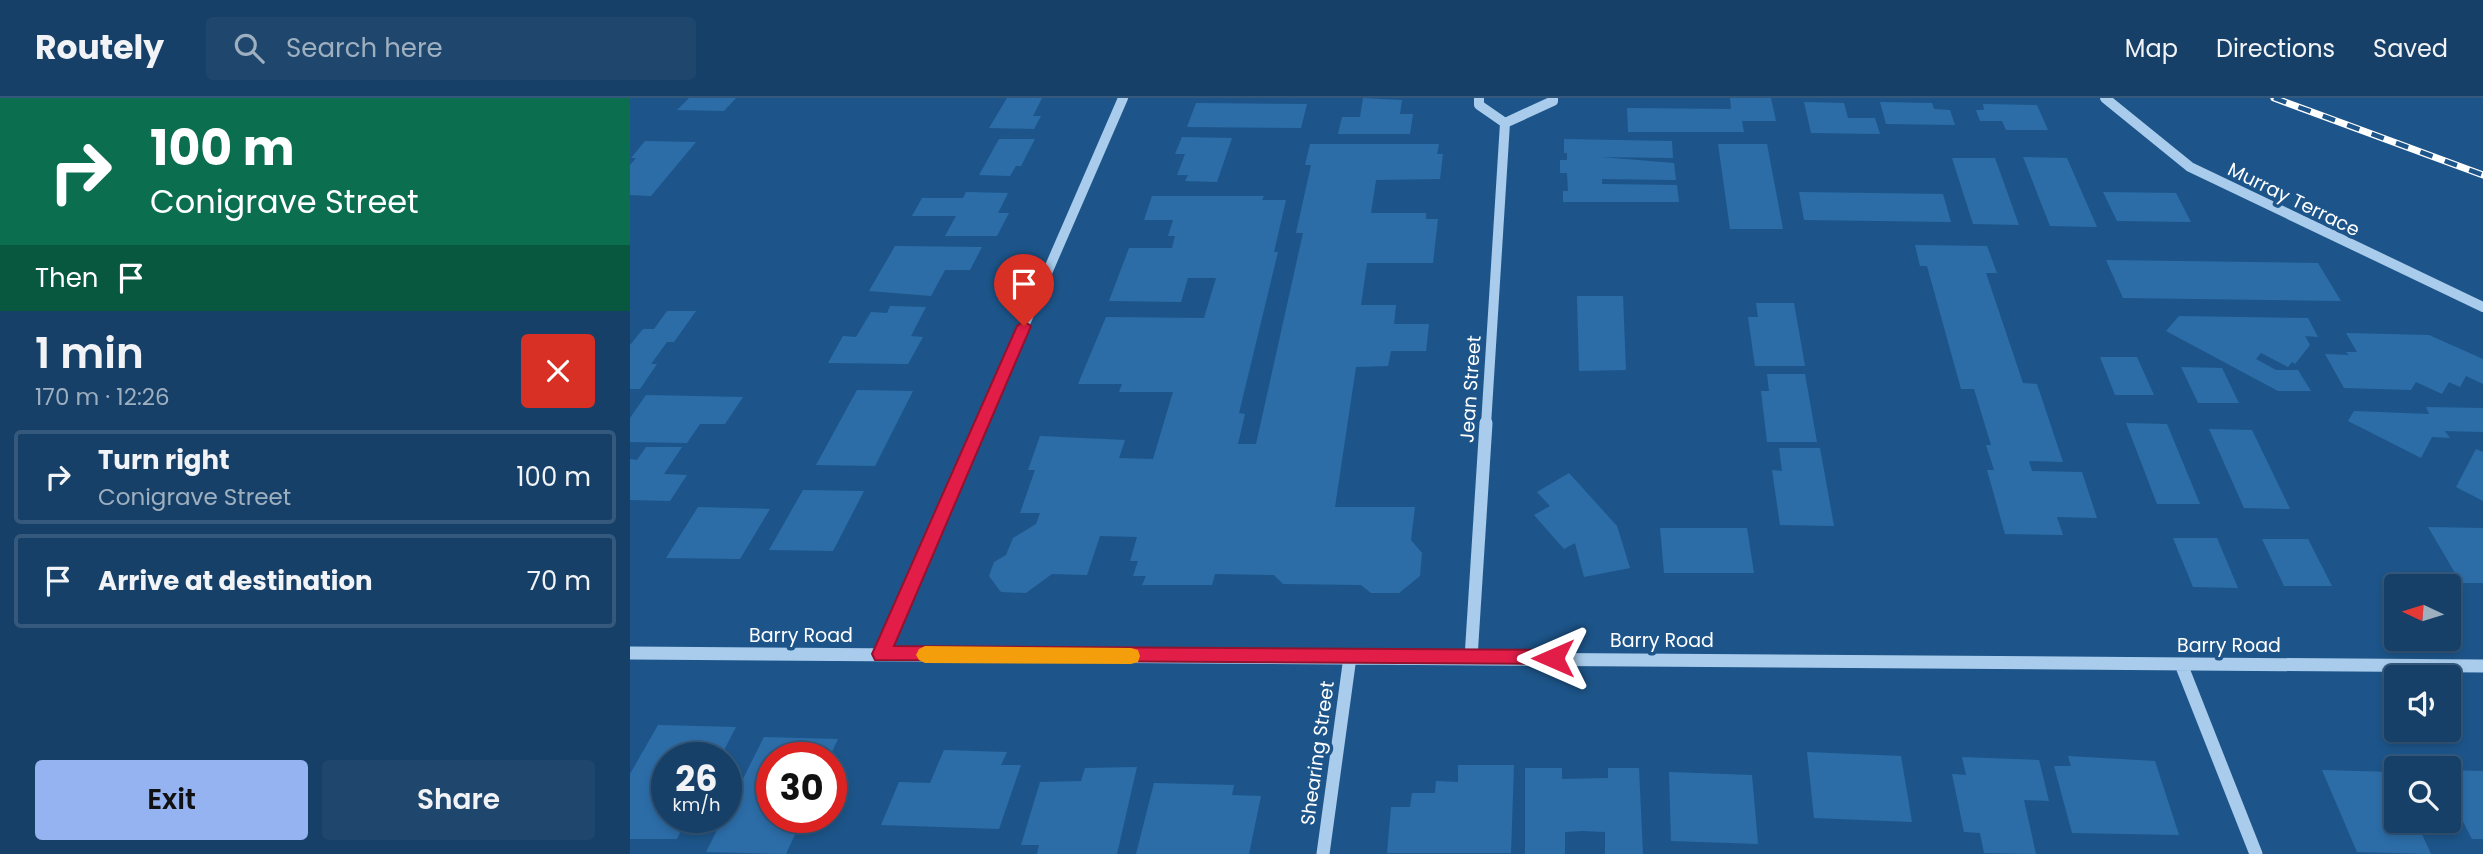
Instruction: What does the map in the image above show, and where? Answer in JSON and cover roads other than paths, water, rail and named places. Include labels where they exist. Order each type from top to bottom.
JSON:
[{"type":"street","points":[[881,654],[1123,98]]},
{"type":"street","points":[[1479,98],[1479,105],[1505,123],[1553,101],[1553,98]]},
{"type":"street","name":"Murray Terrace","points":[[2105,98],[2190,167],[2483,307]]},
{"type":"street","name":"Jean Street","points":[[1471,658],[1505,123]]},
{"type":"street","name":"Barry Road","points":[[630,653],[2483,666]]},
{"type":"street","name":"Shearing Street","points":[[1323,854],[1350,657]]},
{"type":"street","points":[[2181,664],[2256,854]]},
{"type":"railway","points":[[2274,98],[2483,175]]}]
